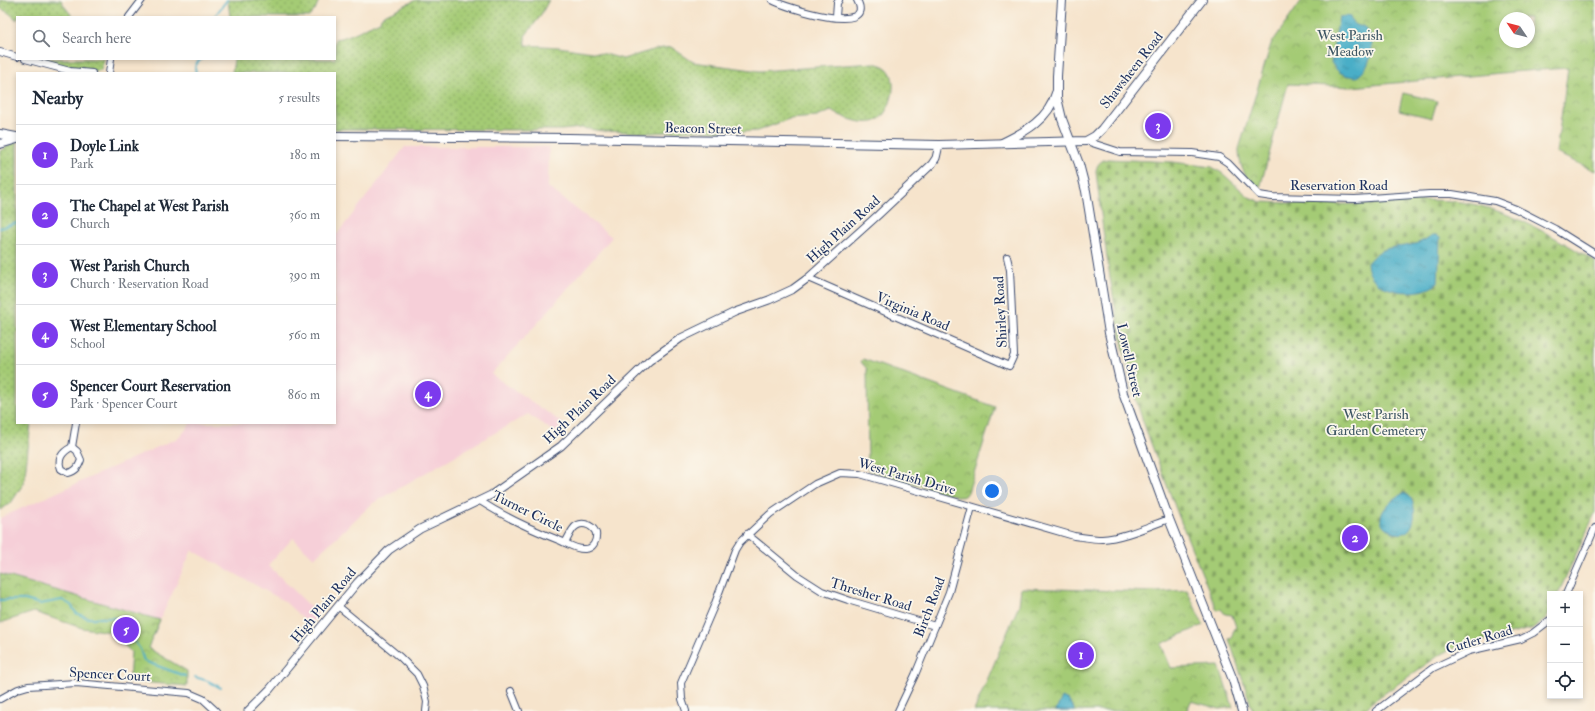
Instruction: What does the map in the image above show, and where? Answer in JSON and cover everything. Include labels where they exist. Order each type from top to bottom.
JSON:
[{"type":"main road","name":"Lowell Street","points":[[1062,0],[1056,86],[1057,98],[1062,119],[1086,191],[1109,333],[1118,376],[1129,413],[1169,519],[1233,680],[1242,711]]},
{"type":"main road","name":"Shawsheen Road","points":[[1071,143],[1086,141],[1095,136],[1102,129],[1202,0]]},
{"type":"main road","points":[[999,144],[1031,128],[1044,115],[1052,105],[1056,86]]},
{"type":"main road","points":[[0,134],[16,138]]},
{"type":"main road","name":"Beacon Street","points":[[336,136],[570,138],[939,145],[1071,143]]},
{"type":"main road","points":[[0,144],[16,138]]},
{"type":"street","points":[[130,16],[142,0]]},
{"type":"street","points":[[772,0],[791,8],[849,19],[856,15],[860,8],[857,0]]},
{"type":"street","points":[[836,17],[837,4],[839,0]]},
{"type":"street","points":[[0,52],[16,57]]},
{"type":"street","points":[[29,60],[85,72]]},
{"type":"street","points":[[109,72],[111,60]]},
{"type":"street","name":"Reservation Road","points":[[1086,141],[1120,152],[1193,153],[1219,157],[1228,163],[1259,195],[1272,197],[1355,200],[1429,194],[1452,194],[1495,201],[1516,209],[1555,229],[1595,254]]},
{"type":"street","name":"High Plain Road","points":[[248,711],[270,690],[338,606],[382,556],[408,536],[440,518],[480,501],[501,489],[560,446],[650,361],[681,338],[735,312],[769,300],[793,289],[808,278],[932,164],[936,158],[939,145]]},
{"type":"street","name":"Shirley Road","points":[[1007,257],[1010,270],[1014,354],[1009,366]]},
{"type":"street","name":"Virginia Road","points":[[808,278],[1009,366]]},
{"type":"street","points":[[72,447],[76,424]]},
{"type":"street","name":"West Parish Drive","points":[[686,711],[682,699],[681,683],[736,550],[747,534],[770,514],[796,495],[821,480],[840,473],[860,474],[1074,536],[1103,539],[1118,536],[1169,519]]},
{"type":"street","name":"Turner Circle","points":[[480,501],[510,519],[565,543],[580,549],[588,549],[594,544],[596,533],[590,525],[579,524],[573,529],[565,543]]},
{"type":"street","name":"Birch Road","points":[[898,711],[915,675],[954,576],[972,507]]},
{"type":"street","points":[[1567,591],[1595,528]]},
{"type":"street","name":"Thresher Road","points":[[747,534],[797,575],[822,591],[935,626]]},
{"type":"street","points":[[338,606],[400,657],[416,674],[424,686],[427,702],[426,711]]},
{"type":"street","name":"Cutler Road","points":[[1376,711],[1433,668],[1469,652],[1521,639],[1543,627],[1547,623]]},
{"type":"street","name":"Spencer Court","points":[[0,699],[18,689],[28,686],[87,683],[189,693],[203,699],[216,711]]},
{"type":"street","points":[[511,691],[519,711]]},
{"type":"shaded area","points":[[405,147],[549,147],[548,187],[612,237],[544,316],[491,374],[570,428],[560,436],[528,414],[373,503],[314,558],[293,538],[268,565],[319,615],[310,625],[284,601],[192,550],[160,620],[0,574],[0,518],[180,437],[190,424],[336,424],[336,236]]},
{"type":"green space","points":[[0,0],[61,0],[72,16],[16,16],[16,19],[0,8]]},
{"type":"green space","points":[[228,0],[319,0],[315,10],[310,16],[230,16]]},
{"type":"green space","points":[[416,0],[549,0],[539,18],[525,36],[526,45],[559,47],[605,54],[623,59],[656,49],[671,47],[693,62],[760,71],[873,63],[884,66],[890,72],[893,87],[892,95],[886,111],[876,121],[859,122],[831,111],[817,117],[789,119],[757,131],[740,132],[694,130],[651,133],[603,131],[581,128],[561,130],[336,129],[336,72],[232,72],[234,60],[336,60],[336,39],[352,34],[380,21],[381,17]]},
{"type":"green space","name":"West Parish Meadow","points":[[1302,0],[1595,0],[1595,171],[1556,153],[1568,68],[1352,87],[1288,84],[1260,188],[1250,181],[1244,172],[1240,161],[1239,149],[1271,44]]},
{"type":"green space","points":[[40,60],[104,60],[101,70],[85,71],[69,69]]},
{"type":"green space","points":[[1403,93],[1437,101],[1432,118],[1399,110]]},
{"type":"green space","points":[[13,143],[16,143],[16,424],[31,424],[24,483],[11,503],[0,510],[0,151]]},
{"type":"green space","name":"West Parish Garden Cemetery","points":[[1103,160],[1173,162],[1212,167],[1222,173],[1249,197],[1261,202],[1346,204],[1444,200],[1472,204],[1488,208],[1520,220],[1595,261],[1595,513],[1559,591],[1547,591],[1547,617],[1544,620],[1534,628],[1451,649],[1441,654],[1372,702],[1364,711],[1253,711],[1229,639],[1232,638],[1236,627],[1232,615],[1225,614],[1221,609],[1217,610],[1168,490],[1143,422],[1134,392],[1121,338],[1103,227],[1096,171],[1097,166]]},
{"type":"green space","points":[[863,359],[995,407],[968,492],[965,496],[960,497],[868,470],[867,369],[861,362]]},
{"type":"green space","points":[[0,574],[160,620],[148,648],[187,671],[187,686],[129,681],[131,652],[112,632],[82,628],[34,612],[0,623]]},
{"type":"green space","points":[[1021,588],[1157,592],[1187,590],[1203,625],[1161,644],[1171,668],[1219,666],[1233,707],[1220,709],[1191,701],[1187,711],[974,711],[1019,605]]},
{"type":"water","points":[[1339,17],[1350,17],[1352,22],[1358,26],[1363,26],[1372,38],[1369,60],[1365,69],[1357,77],[1348,76],[1341,73],[1331,62]]},
{"type":"water","points":[[1432,235],[1437,235],[1440,238],[1438,283],[1430,288],[1419,291],[1396,291],[1385,287],[1376,281],[1370,273],[1367,263],[1379,252],[1385,249],[1418,243]]},
{"type":"water","points":[[1404,493],[1409,496],[1413,502],[1414,518],[1412,526],[1407,531],[1400,534],[1391,531],[1384,526],[1381,521],[1381,516],[1393,500]]},
{"type":"water","points":[[1062,697],[1068,700],[1074,711],[1056,711]]},
{"type":"waterway","points":[[215,16],[227,0]]},
{"type":"waterway","points":[[196,72],[196,65],[201,60]]},
{"type":"waterway","points":[[0,228],[16,223]]},
{"type":"waterway","points":[[0,600],[25,600],[40,604],[62,600],[71,605],[76,613],[88,618],[114,618],[125,622],[131,628],[134,641],[140,649],[144,661],[185,676]]},
{"type":"waterway","points":[[195,677],[208,681],[221,688]]},
{"type":"place","name":"West Parish Church","points":[[1158,126]]},
{"type":"place","name":"West Elementary School","points":[[428,394]]},
{"type":"place","name":"The Chapel at West Parish","points":[[1355,538]]},
{"type":"place","name":"Spencer Court Reservation","points":[[126,630]]},
{"type":"place","name":"Doyle Link","points":[[1081,655]]}]
